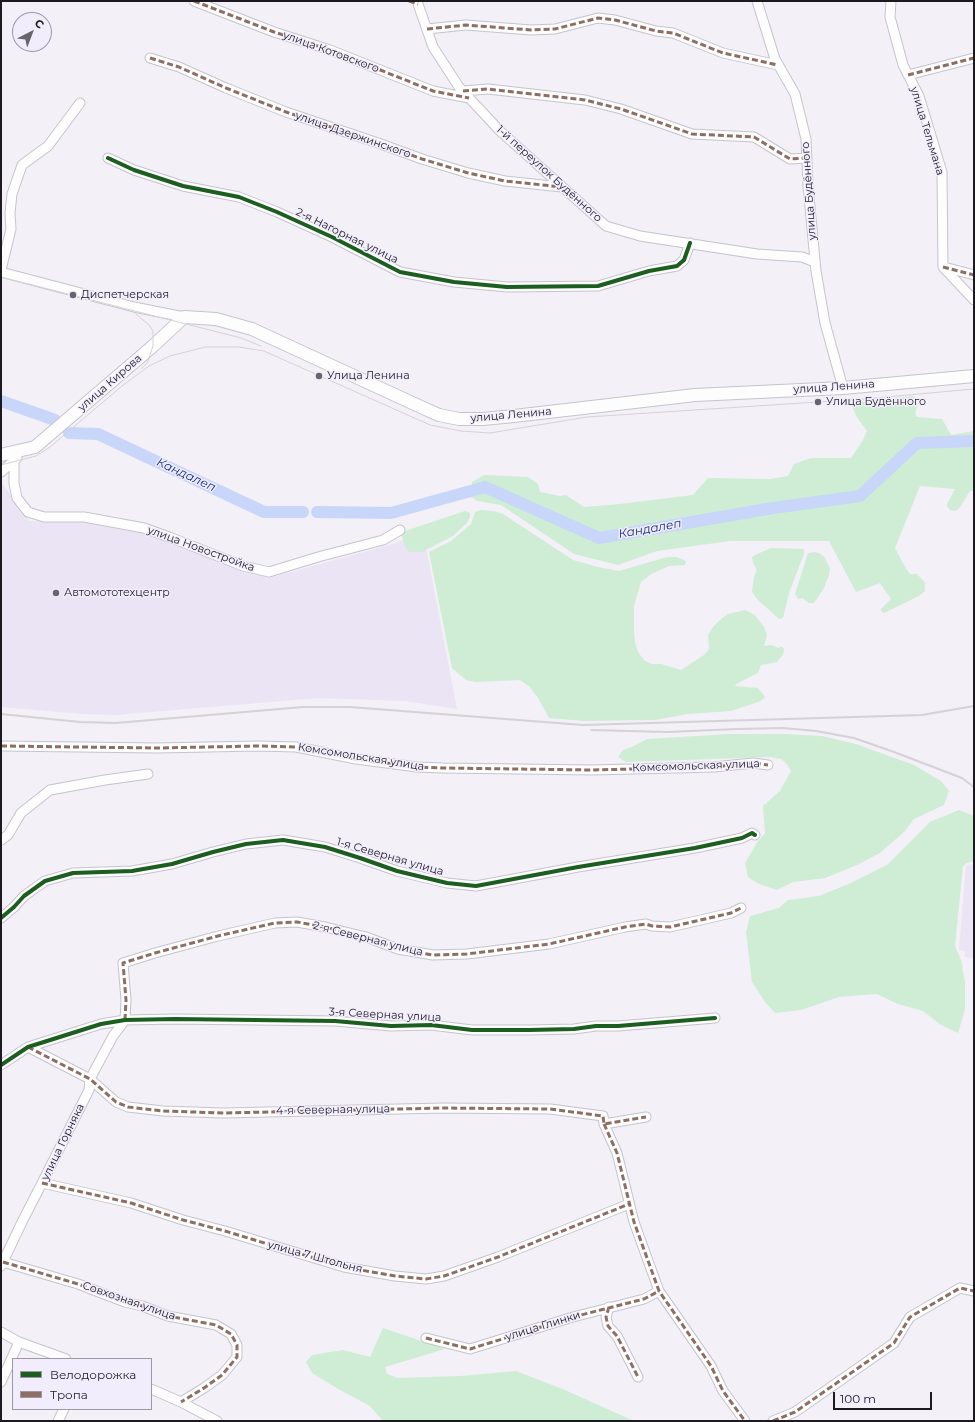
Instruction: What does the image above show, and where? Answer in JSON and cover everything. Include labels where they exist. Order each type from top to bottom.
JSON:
[{"type":"main road","name":"улица Ленина","points":[[184,317],[216,319],[252,329],[439,415],[459,419],[483,419],[514,416],[695,395],[843,388],[974,376]]},
{"type":"main road","name":"улица Кирова","points":[[1,455],[35,447],[153,346],[184,317]]},
{"type":"street","name":"улица Котовского","points":[[194,1],[274,32],[330,50],[433,91],[469,98]]},
{"type":"street","name":"улица Будённого","points":[[757,1],[775,59],[795,94],[806,139],[808,186],[815,262],[826,323],[843,388]]},
{"type":"street","name":"улица Тельмана","points":[[891,1],[890,17],[903,65],[918,96],[942,172],[943,267]]},
{"type":"street","name":"1-й переулок Будённого","points":[[415,2],[434,47],[463,91],[500,131],[606,226],[640,236],[757,254],[802,257],[815,262]]},
{"type":"street","points":[[427,29],[466,25],[531,30],[555,29],[598,18],[615,20],[656,31],[673,33],[723,53],[778,65]]},
{"type":"street","name":"улица Дзержинского","points":[[150,58],[179,67],[286,112],[422,159],[468,173],[505,181],[562,187]]},
{"type":"street","points":[[908,75],[974,58]]},
{"type":"street","points":[[463,91],[488,89],[585,100],[621,109],[692,134],[754,136],[790,159],[807,158]]},
{"type":"street","points":[[1,271],[11,229],[10,213],[12,194],[22,165],[48,146],[80,103]]},
{"type":"street","name":"2-я Нагорная улица","points":[[108,158],[134,170],[183,186],[239,197],[277,212],[332,237],[400,272],[454,282],[507,288],[598,286],[649,271],[677,266],[684,260],[690,243]]},
{"type":"street","points":[[943,267],[974,275]]},
{"type":"street","points":[[943,267],[974,300]]},
{"type":"street","name":"улица Ленина","points":[[1,271],[134,307],[184,317]]},
{"type":"street","name":"улица Кирова","points":[[1,472],[35,447]]},
{"type":"street","name":"улица Новостройка","points":[[14,461],[14,483],[17,498],[28,512],[44,517],[84,517],[144,528],[243,566],[269,572],[318,556],[383,540],[400,530]]},
{"type":"street","name":"Комсомольская улица","points":[[1,746],[157,748],[258,746],[296,747],[364,760],[417,767],[443,768],[592,770],[714,768],[753,763],[768,765]]},
{"type":"street","points":[[1,840],[8,835],[21,813],[50,790],[148,774]]},
{"type":"street","name":"1-я Северная улица","points":[[1,918],[24,896],[45,881],[73,873],[132,871],[172,864],[246,844],[283,840],[325,847],[397,871],[447,883],[476,886],[578,867],[695,848],[742,838],[752,833],[755,835]]},
{"type":"street","name":"2-я Северная улица","points":[[125,1020],[126,1000],[123,963],[218,936],[275,923],[297,922],[325,927],[366,937],[398,949],[433,955],[467,954],[549,944],[625,927],[646,924],[652,926],[670,927],[731,913],[741,908]]},
{"type":"street","name":"3-я Северная улица","points":[[1,1065],[28,1047],[101,1024],[125,1020],[175,1019],[335,1021],[391,1026],[431,1025],[472,1030],[536,1030],[574,1029],[596,1026],[618,1026],[715,1018]]},
{"type":"street","name":"улица Горняка","points":[[2,1264],[89,1090],[90,1079],[113,1036],[125,1020]]},
{"type":"street","name":"4-я Северная улица","points":[[28,1047],[90,1079],[116,1102],[128,1107],[163,1112],[224,1113],[443,1108],[550,1109],[603,1116],[604,1124]]},
{"type":"street","points":[[646,1117],[604,1124],[617,1154],[634,1222],[659,1291],[712,1366],[723,1392],[745,1421]]},
{"type":"street","name":"улица 7 Штольня","points":[[42,1183],[131,1203],[183,1220],[225,1231],[344,1267],[395,1276],[426,1279],[444,1276],[498,1257],[629,1204]]},
{"type":"street","name":"Совхозная улица","points":[[2,1264],[78,1284],[125,1302],[142,1306],[168,1316],[216,1325],[231,1334],[237,1345],[237,1357],[222,1375],[181,1402]]},
{"type":"street","points":[[773,1421],[795,1412],[894,1343],[910,1317],[960,1288],[974,1291]]},
{"type":"street","name":"улица Глинки","points":[[426,1338],[470,1349],[573,1317],[644,1299],[659,1291]]},
{"type":"street","points":[[609,1307],[606,1317],[608,1326],[617,1336],[638,1377]]},
{"type":"street","points":[[1,1332],[19,1342],[63,1358]]},
{"type":"street","points":[[1,1382],[19,1342]]},
{"type":"street","points":[[152,1389],[181,1402],[217,1421]]},
{"type":"street","points":[[58,1421],[64,1410]]},
{"type":"shaded area","points":[[3,484],[29,521],[83,522],[143,532],[173,542],[246,573],[273,577],[393,544],[423,532],[457,709],[405,701],[318,698],[116,715],[82,714],[1,707],[1,486]]},
{"type":"shaded area","points":[[974,864],[974,958],[965,957],[965,951],[959,950],[966,865]]},
{"type":"green space","points":[[914,396],[918,404],[915,413],[917,417],[942,419],[951,435],[974,431],[974,491],[970,491],[960,507],[954,511],[950,510],[947,504],[955,489],[920,486],[895,548],[910,574],[917,574],[925,583],[925,591],[919,596],[884,613],[881,609],[891,599],[880,583],[856,592],[829,541],[730,541],[657,551],[618,565],[574,554],[501,505],[477,501],[472,497],[472,482],[484,475],[528,477],[538,484],[540,492],[560,496],[566,495],[584,507],[693,495],[708,478],[770,479],[788,476],[794,464],[811,458],[851,458],[867,431],[856,416],[852,405],[855,402]]},
{"type":"green space","points":[[481,510],[494,511],[503,514],[573,560],[598,567],[619,571],[667,557],[676,557],[684,560],[686,562],[685,565],[669,566],[651,574],[641,582],[634,606],[634,631],[638,652],[644,660],[651,664],[661,664],[681,670],[704,655],[709,649],[708,635],[721,619],[728,614],[745,610],[755,615],[764,627],[767,635],[764,646],[771,645],[779,648],[781,646],[784,649],[783,655],[777,662],[761,665],[758,673],[736,684],[735,686],[758,688],[765,697],[761,701],[731,711],[688,714],[655,720],[584,721],[549,718],[530,687],[520,680],[476,682],[466,680],[452,668],[429,552],[451,541],[471,524],[475,512]]},
{"type":"green space","points":[[465,511],[470,513],[470,517],[467,523],[453,536],[422,552],[410,552],[407,550],[401,534],[402,532]]},
{"type":"green space","points":[[771,548],[804,549],[804,554],[789,593],[783,618],[779,619],[757,599],[752,592],[754,577],[757,570],[753,563],[752,557]]},
{"type":"green space","points":[[808,553],[819,553],[824,557],[830,568],[824,588],[814,603],[809,603],[802,598],[798,599],[795,594]]},
{"type":"green space","points":[[730,734],[786,734],[822,736],[856,744],[914,765],[941,781],[949,791],[944,805],[914,819],[905,831],[880,853],[857,865],[825,878],[793,882],[777,890],[759,884],[748,877],[745,863],[758,841],[765,833],[763,806],[780,791],[791,771],[786,763],[781,759],[770,757],[626,762],[618,757],[623,750],[647,739]]},
{"type":"green space","points":[[959,810],[974,817],[974,861],[963,866],[955,946],[961,960],[965,982],[965,1009],[958,1033],[941,1025],[923,1011],[898,1004],[877,994],[839,997],[801,1010],[775,1013],[765,1002],[752,982],[746,932],[750,916],[779,908],[788,900],[819,896],[851,883],[887,865],[930,822]]},
{"type":"green space","points":[[383,1328],[445,1349],[385,1367],[387,1374],[398,1378],[460,1376],[516,1371],[565,1390],[634,1421],[383,1421],[370,1406],[312,1373],[306,1362],[312,1355],[343,1350],[370,1357]]},
{"type":"waterway","name":"Кандалеп","points":[[1,401],[55,420]]},
{"type":"waterway","name":"Кандалеп","points":[[69,433],[98,434],[264,512],[303,512]]},
{"type":"waterway","name":"Кандалеп","points":[[317,512],[391,513],[485,487],[599,538],[773,508],[860,496],[917,443],[974,441]]},
{"type":"tram line","points":[[1,277],[241,338],[261,346]]},
{"type":"tram line","points":[[136,314],[149,325],[153,331],[153,346],[147,363],[141,369]]},
{"type":"tram line","points":[[1,465],[36,456],[50,447],[122,386],[149,366],[170,356],[205,347],[239,347],[264,351],[430,425],[461,431],[490,433],[587,417],[864,399],[974,389]]},
{"type":"railway","points":[[1,714],[80,722],[116,723],[303,707],[350,707],[583,725],[922,715],[974,706]]},
{"type":"railway","points":[[591,730],[667,732],[783,728],[816,731],[854,738],[894,752],[962,778],[974,787]]},
{"type":"marked path","points":[[194,1],[274,32],[330,50],[433,91],[469,98]]},
{"type":"marked path","points":[[409,1],[418,4]]},
{"type":"marked path","points":[[427,29],[466,25],[531,30],[555,29],[598,18],[615,20],[656,31],[673,33],[723,53],[778,65]]},
{"type":"marked path","points":[[150,58],[179,67],[286,112],[422,159],[468,173],[505,181],[562,187]]},
{"type":"marked path","points":[[908,75],[974,58]]},
{"type":"marked path","points":[[463,91],[488,89],[585,100],[621,109],[692,134],[754,137],[790,159],[807,158]]},
{"type":"marked path","points":[[943,267],[974,275]]},
{"type":"marked path","points":[[1,746],[157,748],[258,746],[296,747],[356,759],[417,767],[443,768],[592,770],[714,767],[753,763],[768,765]]},
{"type":"marked path","points":[[125,1020],[126,1000],[123,963],[218,936],[275,923],[297,922],[325,927],[366,937],[398,949],[433,955],[467,954],[549,944],[625,927],[646,924],[652,926],[670,927],[731,913],[741,908]]},
{"type":"marked path","points":[[28,1047],[90,1079],[116,1102],[128,1107],[163,1111],[224,1113],[443,1108],[550,1109],[603,1116],[604,1124],[646,1117]]},
{"type":"marked path","points":[[604,1124],[617,1153],[634,1222],[659,1291],[711,1366],[723,1391],[745,1421]]},
{"type":"marked path","points":[[42,1183],[131,1203],[183,1220],[225,1231],[344,1267],[395,1276],[426,1279],[444,1276],[498,1257],[629,1204]]},
{"type":"marked path","points":[[3,1262],[78,1284],[125,1302],[142,1306],[168,1316],[216,1325],[231,1334],[237,1345],[237,1357],[222,1375],[181,1402]]},
{"type":"marked path","points":[[773,1421],[795,1412],[894,1343],[910,1317],[960,1288],[974,1291]]},
{"type":"marked path","points":[[426,1338],[470,1349],[573,1317],[644,1299],[659,1291]]},
{"type":"marked path","points":[[609,1307],[606,1317],[608,1326],[617,1336],[638,1377]]},
{"type":"cycle path","points":[[108,158],[134,170],[183,186],[239,197],[277,212],[332,237],[400,272],[454,282],[507,287],[598,286],[649,271],[677,266],[684,260],[690,243]]},
{"type":"cycle path","points":[[1,918],[24,896],[45,881],[73,873],[132,871],[172,864],[246,844],[283,840],[325,847],[397,871],[447,883],[476,886],[578,867],[695,848],[742,838],[752,833],[755,835]]},
{"type":"cycle path","points":[[1,1065],[28,1047],[101,1024],[125,1020],[175,1019],[335,1021],[391,1026],[431,1025],[472,1030],[529,1030],[574,1029],[596,1026],[618,1026],[715,1018]]},
{"type":"place","name":"Диспетчерская","points":[[73,295]]},
{"type":"place","name":"Улица Ленина","points":[[319,376]]},
{"type":"place","name":"Улица Будённого","points":[[818,402]]},
{"type":"place","name":"Автомототехцентр","points":[[56,593]]}]
